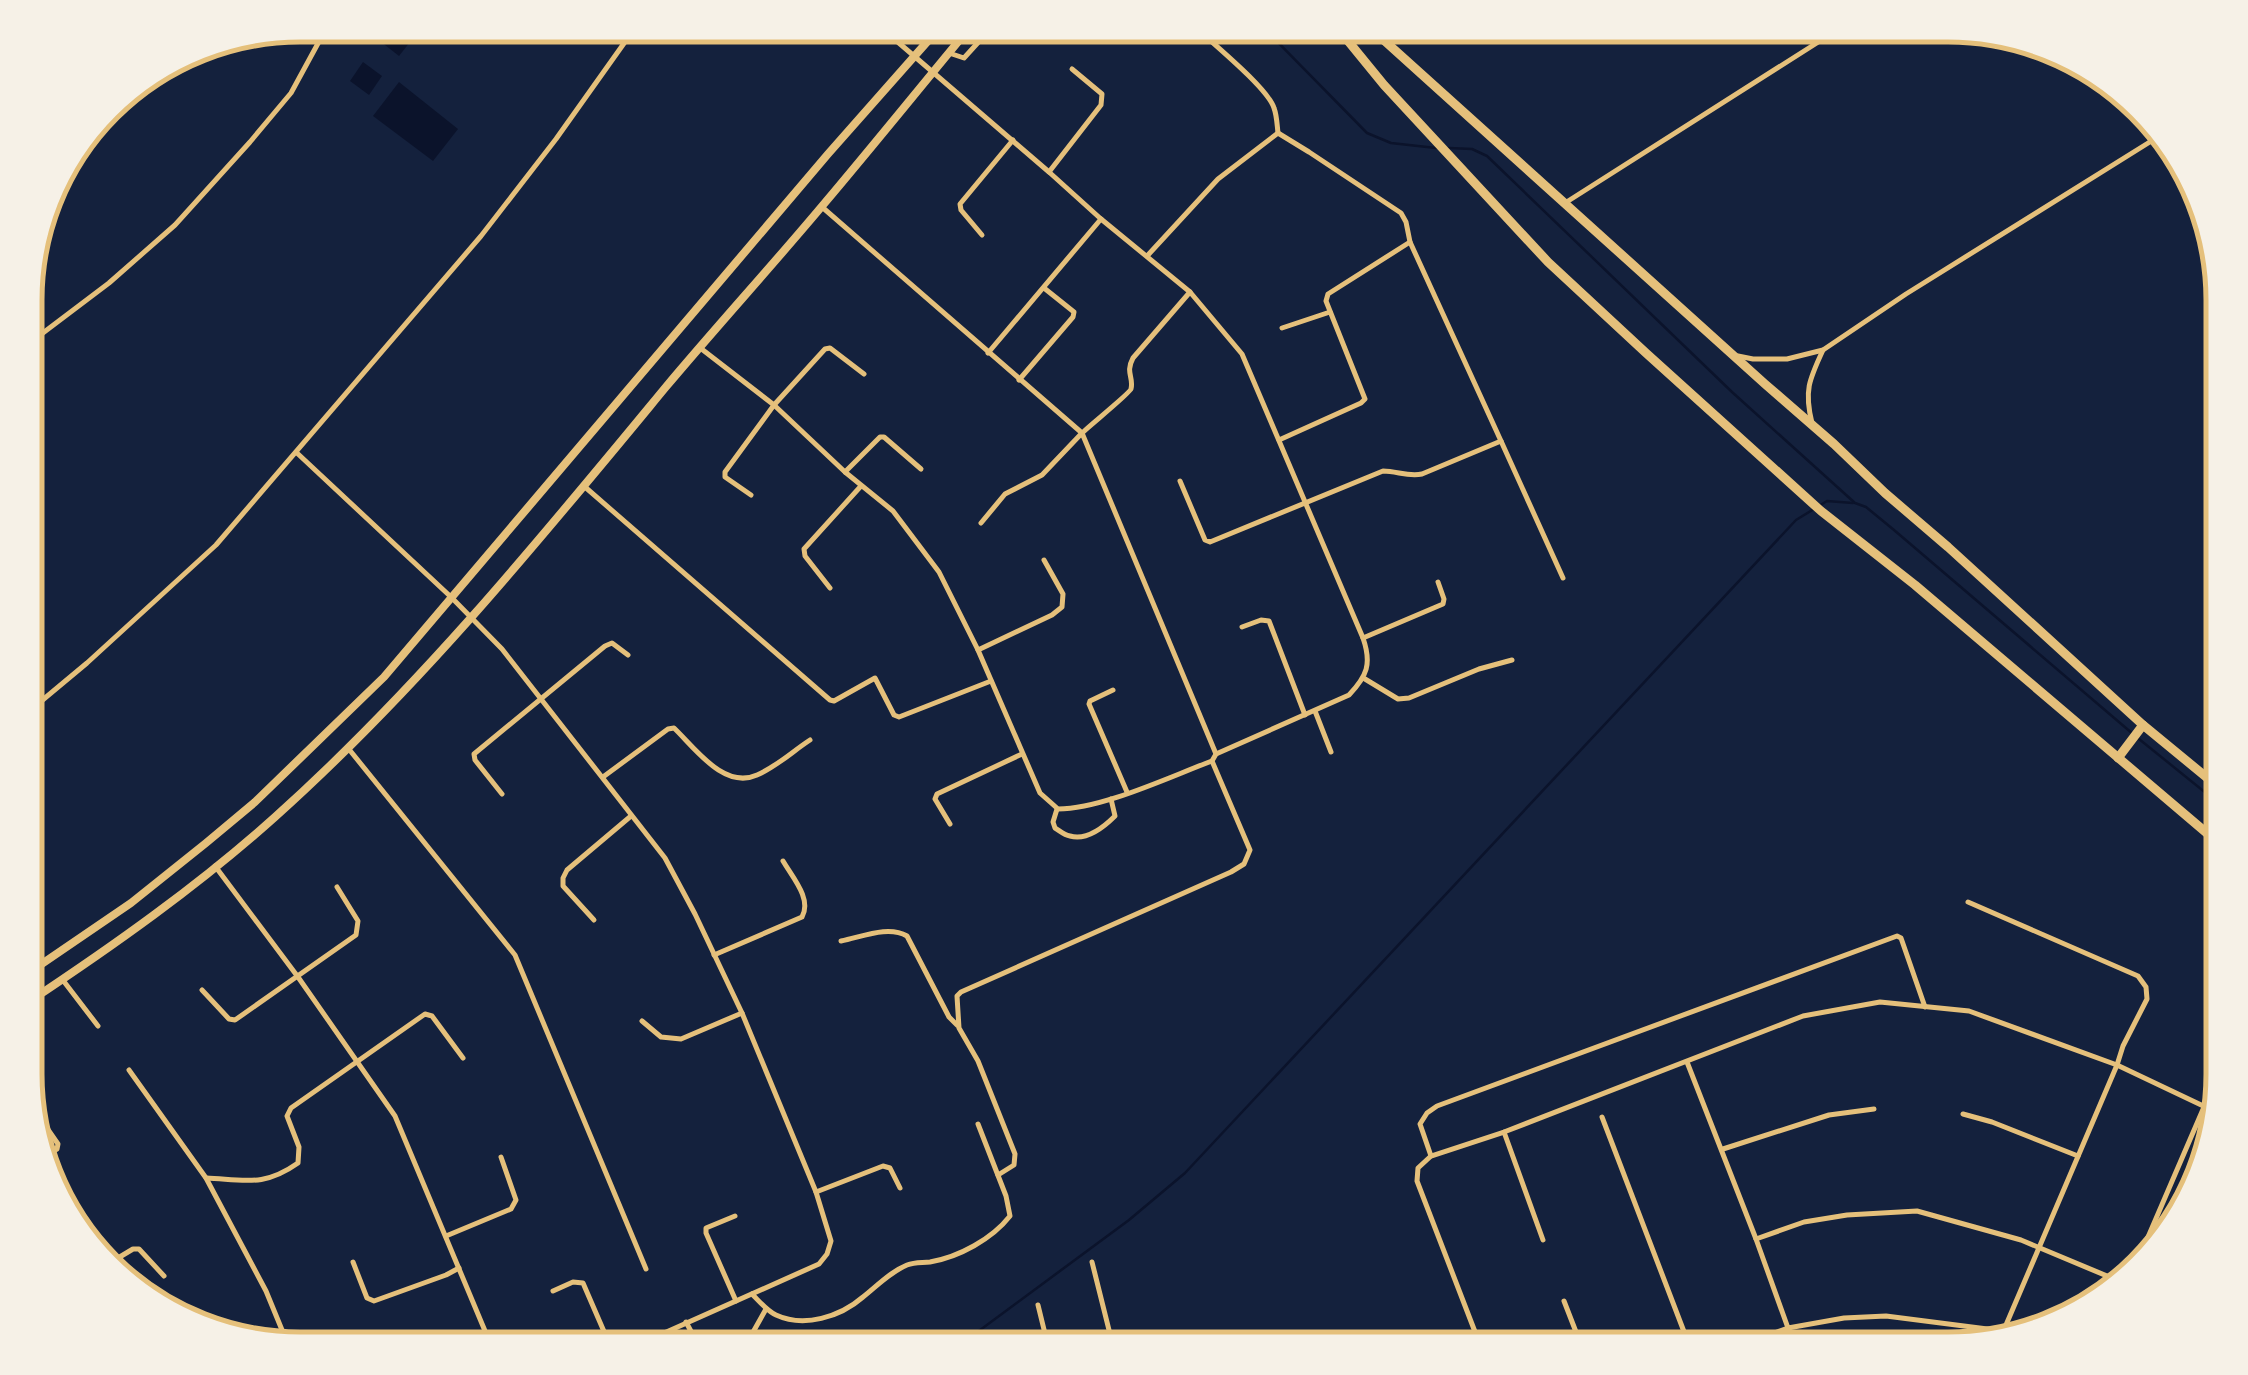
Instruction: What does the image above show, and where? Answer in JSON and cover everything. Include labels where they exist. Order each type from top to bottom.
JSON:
[{"type":"main road","points":[[42,964],[131,903],[254,802],[384,677],[927,42]]},
{"type":"main road","points":[[42,993],[145,923],[272,820],[348,748],[472,618],[958,42]]},
{"type":"main road","points":[[1350,42],[1548,262],[1646,354],[1808,499],[2120,754],[2205,831]]},
{"type":"main road","points":[[1386,42],[2141,728],[2205,777]]},
{"type":"main road","points":[[2120,754],[2141,728]]},
{"type":"street","points":[[42,334],[175,225],[291,93],[319,42]]},
{"type":"street","points":[[42,700],[216,545],[481,236],[625,42]]},
{"type":"street","points":[[700,347],[774,405],[892,511],[939,572],[978,650],[1040,793],[1058,808],[1077,809],[1110,799],[1214,757],[1349,695],[1365,679],[1368,653],[1363,638],[1242,354],[1190,292],[897,42]]},
{"type":"street","points":[[949,53],[964,58],[979,42]]},
{"type":"street","points":[[1212,42],[1269,97],[1278,133]]},
{"type":"street","points":[[1565,203],[1818,42]]},
{"type":"street","points":[[1050,172],[1101,105],[1102,94],[1072,69]]},
{"type":"street","points":[[1278,133],[1401,213],[1410,242],[1563,578]]},
{"type":"street","points":[[1148,256],[1218,179],[1278,133]]},
{"type":"street","points":[[982,235],[960,204],[1013,140]]},
{"type":"street","points":[[1732,355],[1787,358],[1823,350],[2150,142]]},
{"type":"street","points":[[822,207],[1082,432],[1250,850],[1244,864],[1231,872],[960,992],[956,1007],[959,1028]]},
{"type":"street","points":[[988,352],[1101,219]]},
{"type":"street","points":[[1280,440],[1365,399],[1326,301],[1328,294],[1410,242]]},
{"type":"street","points":[[1020,380],[1074,312],[1044,288]]},
{"type":"street","points":[[981,523],[1002,497],[1042,476],[1082,432],[1130,394],[1129,366],[1133,358],[1190,292]]},
{"type":"street","points":[[1282,328],[1330,312]]},
{"type":"street","points":[[751,496],[725,477],[725,472],[774,405],[825,348],[864,374]]},
{"type":"street","points":[[1813,426],[1806,400],[1823,350]]},
{"type":"street","points":[[846,472],[880,437],[921,470]]},
{"type":"street","points":[[1180,481],[1205,540],[1210,542],[1384,471],[1422,474],[1501,440]]},
{"type":"street","points":[[297,453],[502,649],[664,858],[742,1013],[816,1192],[831,1241],[828,1254],[819,1264],[665,1332]]},
{"type":"street","points":[[584,486],[830,700],[875,678],[894,715],[899,717],[992,681]]},
{"type":"street","points":[[830,588],[805,556],[804,549],[861,486]]},
{"type":"street","points":[[978,650],[1062,607],[1063,594],[1044,560]]},
{"type":"street","points":[[1363,638],[1442,604],[1438,582]]},
{"type":"street","points":[[1242,628],[1269,621],[1305,715]]},
{"type":"street","points":[[502,794],[474,754],[605,646],[612,643],[628,655]]},
{"type":"street","points":[[1365,679],[1398,699],[1409,698],[1512,660]]},
{"type":"street","points":[[1112,690],[1089,704],[1127,792]]},
{"type":"street","points":[[1315,711],[1331,752]]},
{"type":"street","points":[[603,777],[668,728],[674,728],[718,770],[735,778],[755,777],[810,740]]},
{"type":"street","points":[[348,748],[515,955],[646,1270]]},
{"type":"street","points":[[950,824],[935,799],[938,794],[1022,754]]},
{"type":"street","points":[[1058,808],[1052,822],[1054,828],[1070,837],[1085,836],[1104,828],[1115,816],[1110,799]]},
{"type":"street","points":[[594,920],[563,886],[563,878],[631,816]]},
{"type":"street","points":[[714,955],[802,918],[806,901],[783,861]]},
{"type":"street","points":[[215,866],[394,1116],[486,1332]]},
{"type":"street","points":[[202,990],[234,1020],[356,935],[358,921],[338,887]]},
{"type":"street","points":[[1968,902],[2138,976],[2146,987],[2147,999],[2123,1046],[2005,1326]]},
{"type":"street","points":[[842,941],[886,931],[899,931],[907,936],[948,1016],[978,1061],[1016,1154],[1014,1166],[998,1175]]},
{"type":"street","points":[[1432,1156],[1420,1124],[1437,1106],[1897,936],[1925,1007]]},
{"type":"street","points":[[62,980],[98,1026]]},
{"type":"street","points":[[1475,1332],[1417,1182],[1418,1168],[1432,1156],[1804,1016],[1880,1002],[1968,1011],[2118,1065],[2203,1107]]},
{"type":"street","points":[[642,1021],[660,1037],[680,1040],[742,1013]]},
{"type":"street","points":[[206,1178],[261,1181],[298,1162],[300,1147],[287,1116],[290,1108],[424,1014],[429,1014],[463,1058]]},
{"type":"street","points":[[1687,1061],[1788,1328]]},
{"type":"street","points":[[129,1070],[206,1178],[266,1290],[283,1331]]},
{"type":"street","points":[[1722,1150],[1829,1115],[1874,1110]]},
{"type":"street","points":[[2149,1235],[2203,1110]]},
{"type":"street","points":[[1964,1114],[2078,1156]]},
{"type":"street","points":[[1602,1117],[1684,1332]]},
{"type":"street","points":[[752,1294],[773,1314],[808,1321],[827,1317],[860,1300],[901,1268],[914,1262],[942,1259],[971,1247],[1002,1227],[1010,1216],[1006,1196],[978,1124]]},
{"type":"street","points":[[1504,1132],[1543,1240]]},
{"type":"street","points":[[446,1236],[511,1209],[516,1200],[501,1157]]},
{"type":"street","points":[[816,1192],[883,1166],[890,1168],[900,1188]]},
{"type":"street","points":[[1756,1239],[1804,1222],[1917,1211],[2040,1247],[2107,1277]]},
{"type":"street","points":[[735,1216],[706,1228],[736,1302]]},
{"type":"street","points":[[119,1258],[140,1249],[164,1276]]},
{"type":"street","points":[[353,1262],[366,1298],[374,1301],[459,1268]]},
{"type":"street","points":[[1092,1262],[1110,1332]]},
{"type":"street","points":[[553,1291],[573,1282],[583,1283],[604,1332]]},
{"type":"street","points":[[1564,1302],[1576,1332]]},
{"type":"street","points":[[1038,1304],[1045,1332]]},
{"type":"street","points":[[753,1332],[766,1308]]},
{"type":"street","points":[[1777,1332],[1844,1318],[1886,1316],[1988,1329]]},
{"type":"street","points":[[686,1322],[691,1332]]},
{"type":"water","points":[[381,42],[410,42],[399,56]]},
{"type":"water","points":[[363,62],[382,76],[369,95],[350,81]]},
{"type":"water","points":[[399,82],[458,129],[433,161],[373,116]]},
{"type":"waterway","points":[[1278,42],[1367,133],[1391,143],[1436,148]]},
{"type":"waterway","points":[[1449,148],[1472,149],[1487,156],[1732,392],[1855,503],[1894,530],[2133,734]]},
{"type":"waterway","points":[[977,1332],[1129,1220],[1185,1173],[1796,520],[1827,501],[1853,503]]},
{"type":"waterway","points":[[2139,739],[2205,792]]}]
